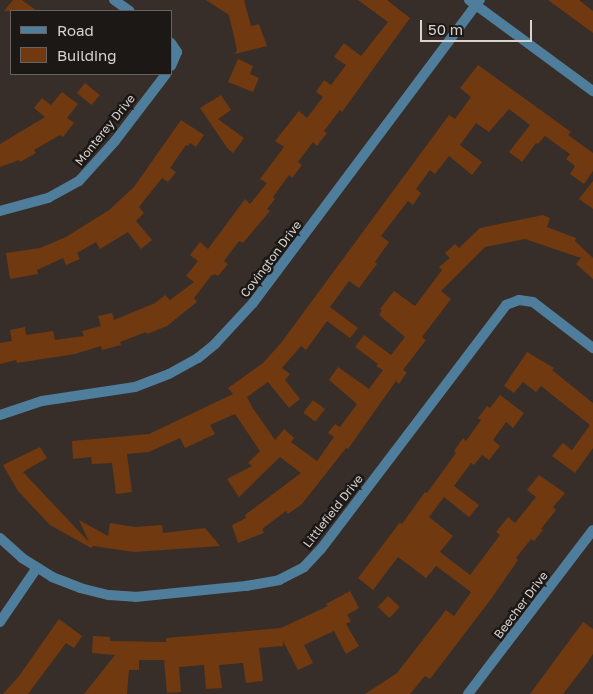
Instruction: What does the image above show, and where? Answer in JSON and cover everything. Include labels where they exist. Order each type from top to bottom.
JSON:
[{"type":"street","points":[[114,0],[129,10]]},
{"type":"street","points":[[475,2],[593,91]]},
{"type":"street","name":"Covington Drive","points":[[0,415],[42,401],[135,387],[170,374],[198,358],[216,344],[253,303],[475,2]]},
{"type":"street","points":[[172,44],[177,52],[172,64]]},
{"type":"street","name":"Monterey Drive","points":[[0,211],[48,198],[79,181],[115,141],[165,75]]},
{"type":"street","name":"Littlefield Drive","points":[[0,538],[36,569],[80,588],[110,595],[135,597],[246,586],[279,580],[304,567],[321,549],[506,305],[519,300],[533,302],[593,348]]},
{"type":"street","name":"Beecher Drive","points":[[468,694],[593,530]]},
{"type":"street","points":[[0,622],[36,569]]},
{"type":"building","points":[[13,0],[22,0],[36,10],[10,10],[4,11]]},
{"type":"building","points":[[206,0],[244,0],[251,26],[259,24],[267,46],[235,54],[237,50],[229,15]]},
{"type":"building","points":[[358,0],[387,0],[410,18],[342,112],[340,110],[324,131],[327,133],[317,146],[313,142],[298,162],[302,165],[292,178],[289,175],[273,197],[275,199],[267,209],[270,211],[243,243],[239,241],[224,261],[228,264],[218,276],[215,274],[211,276],[194,298],[197,302],[167,326],[120,342],[121,345],[102,350],[101,346],[75,354],[17,363],[16,360],[0,364],[0,343],[12,341],[10,330],[25,327],[26,335],[53,331],[55,340],[84,336],[82,331],[101,326],[98,316],[112,313],[114,320],[155,303],[165,295],[170,300],[194,282],[186,276],[198,261],[190,255],[200,242],[208,249],[245,199],[250,204],[267,183],[260,179],[284,147],[275,141],[299,111],[307,118],[323,97],[316,92],[324,80],[331,85],[346,65],[334,57],[344,43],[361,56],[388,22]]},
{"type":"building","points":[[548,0],[579,0],[593,11],[593,33]]},
{"type":"building","points":[[238,59],[253,66],[250,74],[259,78],[253,92],[228,82]]},
{"type":"building","points":[[478,65],[571,132],[568,135],[593,153],[593,171],[584,184],[570,174],[575,166],[566,159],[570,154],[545,136],[538,144],[536,143],[522,162],[509,152],[530,125],[509,109],[489,132],[476,123],[460,145],[482,162],[472,175],[449,156],[435,174],[430,170],[416,189],[421,193],[413,205],[408,201],[381,236],[389,242],[375,262],[377,264],[359,288],[349,281],[330,307],[358,328],[350,338],[327,321],[306,350],[301,346],[282,368],[290,374],[285,380],[300,399],[289,408],[268,382],[247,397],[252,407],[275,440],[284,429],[294,438],[291,442],[317,461],[334,437],[328,433],[335,424],[340,427],[357,404],[329,380],[338,367],[369,389],[383,370],[355,347],[364,335],[391,355],[405,337],[379,315],[382,310],[380,309],[394,291],[415,306],[442,270],[439,267],[450,258],[445,253],[455,244],[459,248],[480,228],[543,215],[550,218],[547,227],[576,238],[575,241],[593,258],[593,279],[576,264],[581,258],[525,239],[485,247],[441,291],[451,299],[422,337],[426,340],[403,370],[407,372],[399,384],[396,381],[348,449],[346,448],[302,504],[288,514],[286,511],[262,529],[264,533],[238,543],[232,525],[246,518],[245,515],[301,473],[280,457],[239,497],[227,479],[252,466],[248,463],[260,451],[235,414],[210,425],[215,434],[185,448],[180,438],[149,452],[127,454],[132,492],[116,494],[112,463],[92,464],[91,457],[73,459],[72,441],[149,434],[233,394],[228,388],[263,363],[281,343],[449,115],[455,119],[471,97],[460,88]]},
{"type":"building","points":[[85,83],[100,95],[92,105],[77,93]]},
{"type":"building","points":[[62,92],[78,104],[67,118],[74,123],[63,137],[60,135],[34,150],[36,153],[20,162],[19,160],[0,167],[0,144],[45,117],[34,108],[42,98],[51,105]]},
{"type":"building","points":[[221,95],[231,110],[218,119],[244,138],[233,153],[228,149],[200,108]]},
{"type":"building","points":[[181,120],[204,135],[196,147],[190,143],[188,146],[186,145],[170,168],[176,172],[168,182],[162,178],[139,207],[144,213],[136,221],[152,240],[141,249],[128,232],[100,249],[96,242],[77,253],[80,259],[66,265],[63,258],[37,270],[38,274],[10,279],[6,253],[40,248],[66,237],[109,210],[134,187]]},
{"type":"building","points":[[593,181],[593,209],[579,199]]},
{"type":"building","points":[[527,352],[554,368],[552,370],[593,403],[593,448],[575,473],[552,456],[563,443],[572,450],[590,425],[541,386],[536,392],[523,382],[514,393],[504,386]]},
{"type":"building","points":[[500,395],[524,413],[513,428],[506,422],[493,440],[500,446],[489,460],[482,455],[474,465],[471,463],[454,486],[479,505],[469,517],[444,497],[429,517],[453,536],[440,552],[470,575],[500,535],[496,532],[508,517],[515,523],[536,497],[527,490],[539,475],[565,493],[553,507],[556,510],[541,529],[543,530],[534,541],[531,539],[516,558],[518,560],[491,599],[430,679],[425,676],[410,694],[365,694],[397,673],[446,610],[454,616],[471,592],[436,566],[426,578],[398,557],[373,590],[358,578],[400,522],[402,524],[425,492],[427,493],[456,453],[454,451],[463,438],[466,441],[481,420],[478,418],[487,406],[490,408]]},
{"type":"building","points":[[313,400],[325,409],[315,422],[303,413]]},
{"type":"building","points":[[40,447],[47,458],[23,472],[89,542],[79,520],[108,536],[110,523],[135,527],[162,525],[163,533],[205,528],[220,546],[134,552],[93,546],[91,548],[50,525],[18,491],[3,465]]},
{"type":"building","points":[[350,591],[359,608],[347,615],[351,621],[346,624],[359,646],[346,654],[334,631],[304,645],[313,663],[298,670],[283,641],[283,646],[259,648],[263,681],[246,683],[243,663],[219,665],[222,688],[206,689],[204,665],[179,667],[181,692],[167,693],[164,660],[139,660],[139,670],[129,670],[127,694],[84,694],[115,655],[92,653],[93,636],[110,637],[110,641],[166,642],[166,638],[281,628],[328,606],[326,604]]},
{"type":"building","points":[[388,596],[400,607],[389,618],[378,607]]},
{"type":"building","points":[[59,619],[82,636],[74,648],[66,643],[28,694],[3,694],[19,676]]},
{"type":"building","points":[[583,622],[593,629],[593,654],[587,663],[563,694],[530,694]]}]
